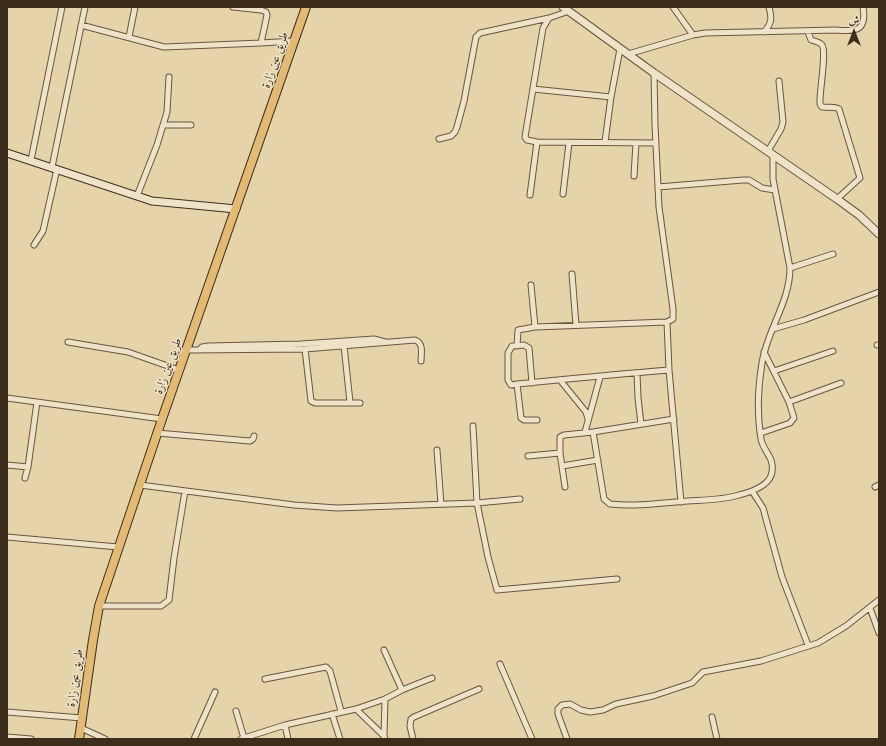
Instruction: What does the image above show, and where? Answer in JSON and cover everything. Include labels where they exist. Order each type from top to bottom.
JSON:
[{"type":"main road","name":"طريق عين زارة","points":[[79,739],[99,606],[157,433],[306,7]]},
{"type":"street","points":[[31,160],[62,7]]},
{"type":"street","points":[[34,245],[43,231],[85,7]]},
{"type":"street","points":[[129,37],[136,7]]},
{"type":"street","points":[[233,7],[261,10],[266,12],[267,15],[261,43]]},
{"type":"street","points":[[673,7],[693,35]]},
{"type":"street","points":[[764,32],[771,21],[769,7]]},
{"type":"street","points":[[628,54],[693,35],[719,32],[855,31],[865,19],[863,7]]},
{"type":"street","points":[[439,139],[451,136],[455,132],[464,101],[476,37],[480,33],[549,18],[566,9],[654,73],[771,152],[837,199],[879,234]]},
{"type":"street","points":[[549,18],[544,28],[525,137],[529,142],[656,143]]},
{"type":"street","points":[[81,25],[164,47],[294,41]]},
{"type":"street","points":[[808,32],[810,40],[820,44],[823,47],[824,64],[820,104],[822,107],[836,107],[839,109],[860,178],[837,199]]},
{"type":"street","points":[[605,142],[620,49]]},
{"type":"street","points":[[517,346],[518,330],[535,327],[667,322],[673,319],[658,187],[654,73]]},
{"type":"street","points":[[136,196],[157,146],[163,125],[168,105],[169,77]]},
{"type":"street","points":[[593,432],[604,499],[615,505],[651,505],[739,496],[752,491],[770,479],[773,464],[761,440],[760,433],[760,391],[762,364],[764,352],[788,291],[790,268],[772,170],[771,152],[783,122],[779,82]]},
{"type":"street","points":[[533,89],[611,98]]},
{"type":"street","points":[[163,125],[191,125]]},
{"type":"street","points":[[530,195],[537,142]]},
{"type":"street","points":[[563,194],[569,143]]},
{"type":"street","points":[[634,176],[636,143]]},
{"type":"street","points":[[7,153],[136,196],[163,203],[236,209]]},
{"type":"street","points":[[658,187],[749,180],[762,188],[775,190]]},
{"type":"street","points":[[790,268],[833,254]]},
{"type":"street","points":[[572,274],[576,326]]},
{"type":"street","points":[[532,285],[535,327]]},
{"type":"street","points":[[773,329],[804,320],[879,292]]},
{"type":"street","points":[[667,322],[669,370],[681,502]]},
{"type":"street","points":[[198,350],[202,347],[208,346],[301,344],[374,339],[387,342]]},
{"type":"street","points":[[186,350],[305,349],[418,341],[421,344],[421,361]]},
{"type":"street","points":[[68,342],[128,352],[179,370]]},
{"type":"street","points":[[532,383],[529,348],[524,344],[512,346],[508,353],[508,380],[511,385],[669,370]]},
{"type":"street","points":[[344,346],[350,402]]},
{"type":"street","points":[[305,349],[311,401],[315,403],[360,403]]},
{"type":"street","points":[[774,371],[833,351]]},
{"type":"street","points":[[760,433],[790,423],[794,418],[789,402],[764,352]]},
{"type":"street","points":[[637,373],[638,402],[641,424]]},
{"type":"street","points":[[585,432],[600,377]]},
{"type":"street","points":[[560,380],[586,412],[588,420]]},
{"type":"street","points":[[789,402],[841,383]]},
{"type":"street","points":[[518,384],[521,418],[524,420],[536,420]]},
{"type":"street","points":[[7,398],[162,419]]},
{"type":"street","points":[[25,478],[28,467],[37,402]]},
{"type":"street","points":[[565,486],[560,453],[560,437],[564,435],[593,432],[674,419]]},
{"type":"street","points":[[472,426],[477,503],[488,557],[498,590],[617,579]]},
{"type":"street","points":[[157,433],[250,441],[254,436]]},
{"type":"street","points":[[437,450],[442,504]]},
{"type":"street","points":[[528,456],[560,453]]},
{"type":"street","points":[[562,466],[598,460]]},
{"type":"street","points":[[7,465],[28,467]]},
{"type":"street","points":[[140,485],[313,507],[337,508],[477,503],[520,499]]},
{"type":"street","points":[[99,606],[161,606],[169,600],[185,491]]},
{"type":"street","points":[[752,491],[763,508],[782,577],[808,645]]},
{"type":"street","points":[[7,537],[118,547]]},
{"type":"street","points":[[567,739],[558,714],[558,709],[562,705],[570,704],[581,710],[590,712],[603,710],[616,704],[653,696],[692,683],[703,672],[761,661],[818,643],[834,634],[879,600]]},
{"type":"street","points":[[870,608],[879,633]]},
{"type":"street","points":[[384,650],[402,690]]},
{"type":"street","points":[[500,664],[532,739]]},
{"type":"street","points":[[265,679],[326,667],[330,671],[341,711]]},
{"type":"street","points":[[236,711],[246,738],[285,725],[341,711],[356,709],[385,699],[402,690],[432,678]]},
{"type":"street","points":[[413,739],[410,726],[411,719],[479,689]]},
{"type":"street","points":[[194,739],[215,692]]},
{"type":"street","points":[[384,737],[385,699]]},
{"type":"street","points":[[356,709],[384,737]]},
{"type":"street","points":[[7,712],[82,718]]},
{"type":"street","points":[[332,714],[340,739]]},
{"type":"street","points":[[712,717],[717,739]]},
{"type":"street","points":[[285,725],[288,739]]},
{"type":"street","points":[[81,728],[106,739]]},
{"type":"street","points":[[7,737],[31,739]]}]
